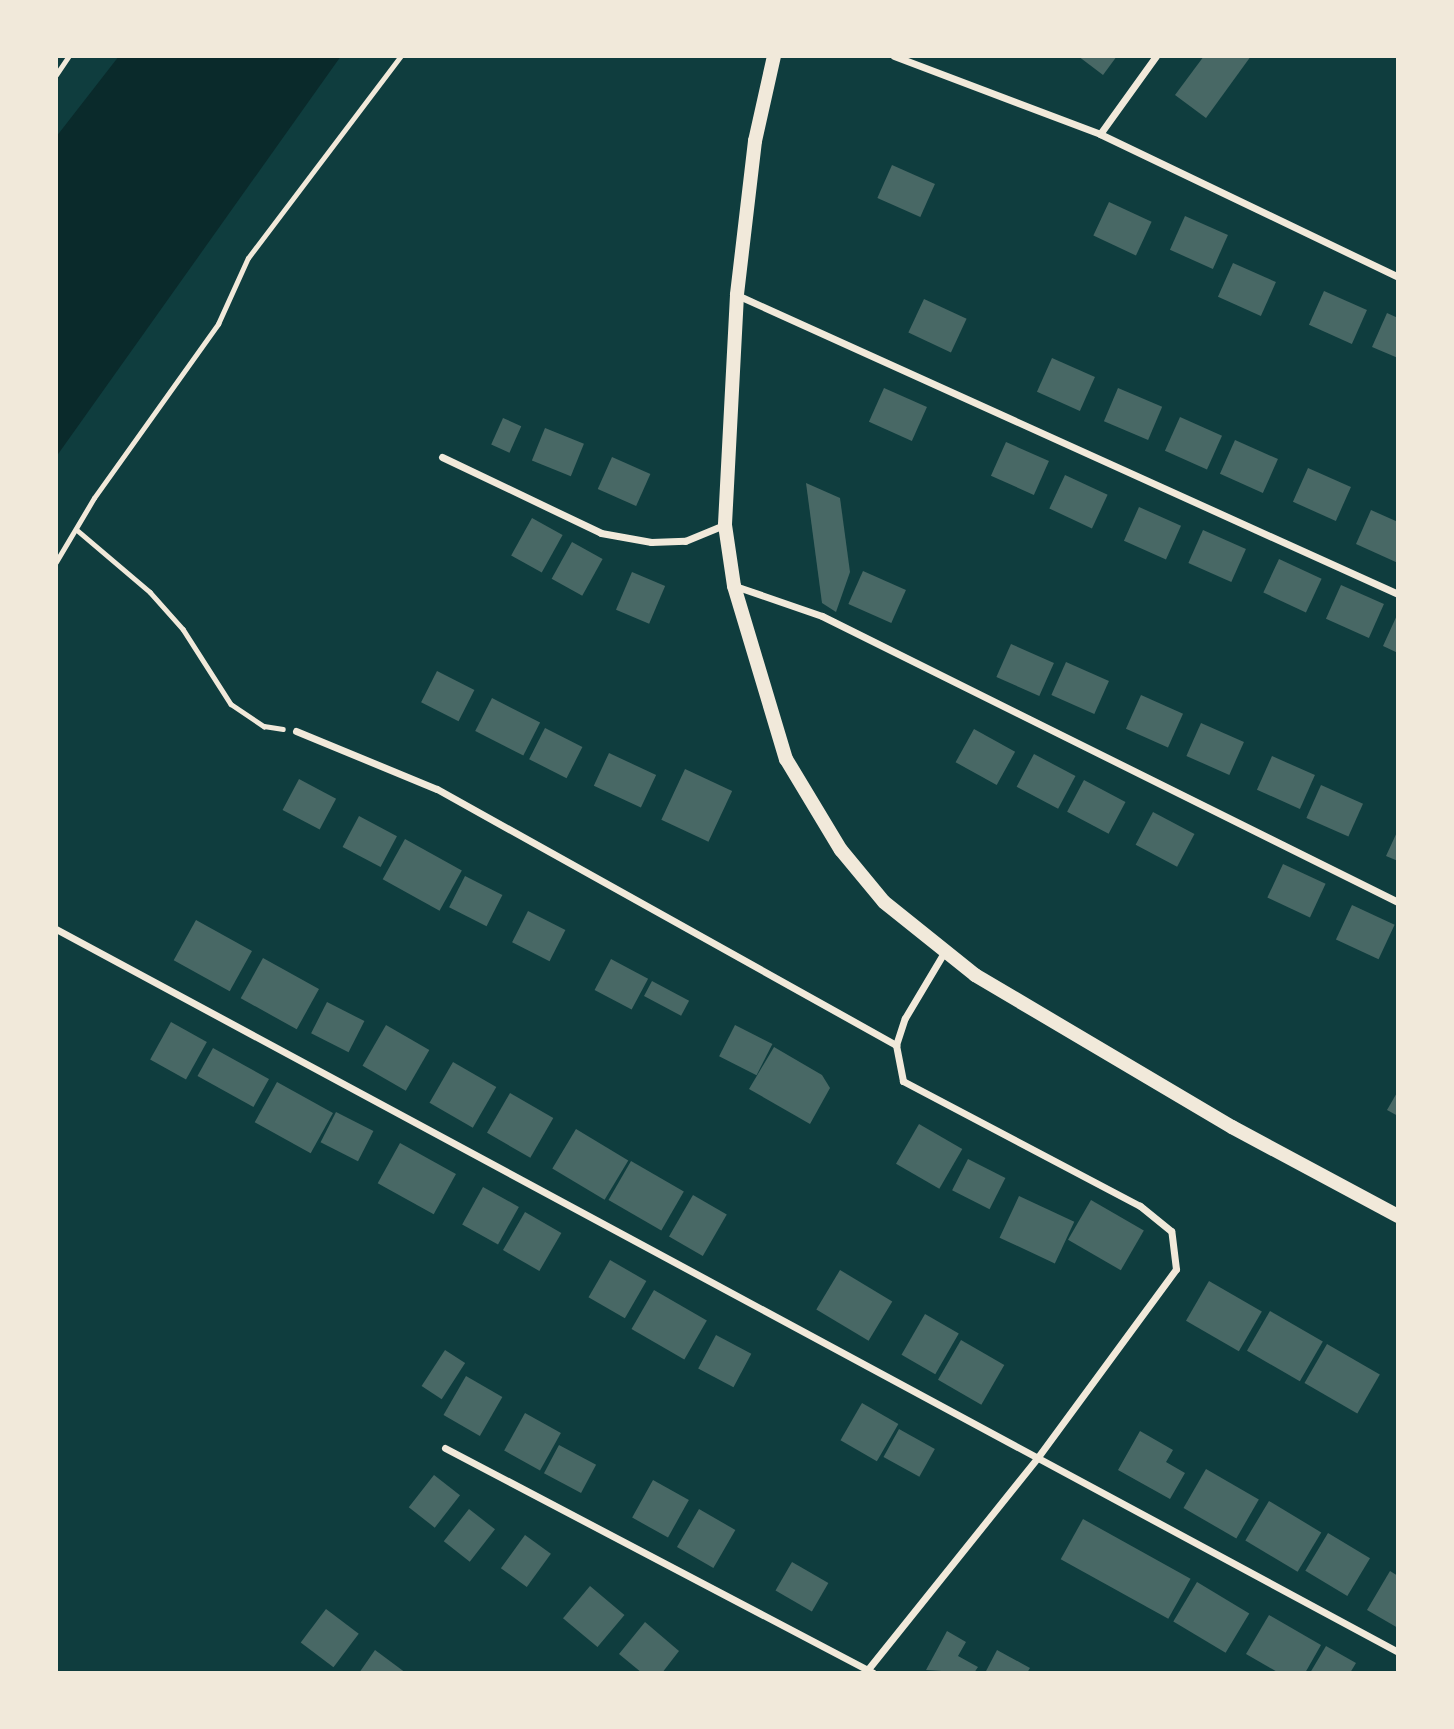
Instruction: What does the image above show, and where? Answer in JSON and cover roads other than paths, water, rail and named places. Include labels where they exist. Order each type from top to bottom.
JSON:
[{"type":"main road","points":[[774,56],[755,141],[737,295],[725,525],[734,586],[786,759],[841,850],[884,902],[975,975],[1232,1127],[1398,1216]]},
{"type":"street","points":[[894,56],[1100,134],[1398,276]]},
{"type":"street","points":[[1100,134],[1156,56]]},
{"type":"street","points":[[737,295],[1398,594]]},
{"type":"street","points":[[442,457],[601,533],[651,542],[685,541],[725,525]]},
{"type":"street","points":[[734,586],[822,616],[1398,902]]},
{"type":"street","points":[[296,731],[437,789],[896,1045]]},
{"type":"street","points":[[56,929],[1398,1652]]},
{"type":"street","points":[[445,1448],[868,1672],[1038,1457],[1176,1269],[1171,1231],[1140,1206],[903,1081],[896,1045],[905,1018],[945,951]]},
{"type":"water","points":[[119,56],[341,56],[56,457],[56,137]]}]
